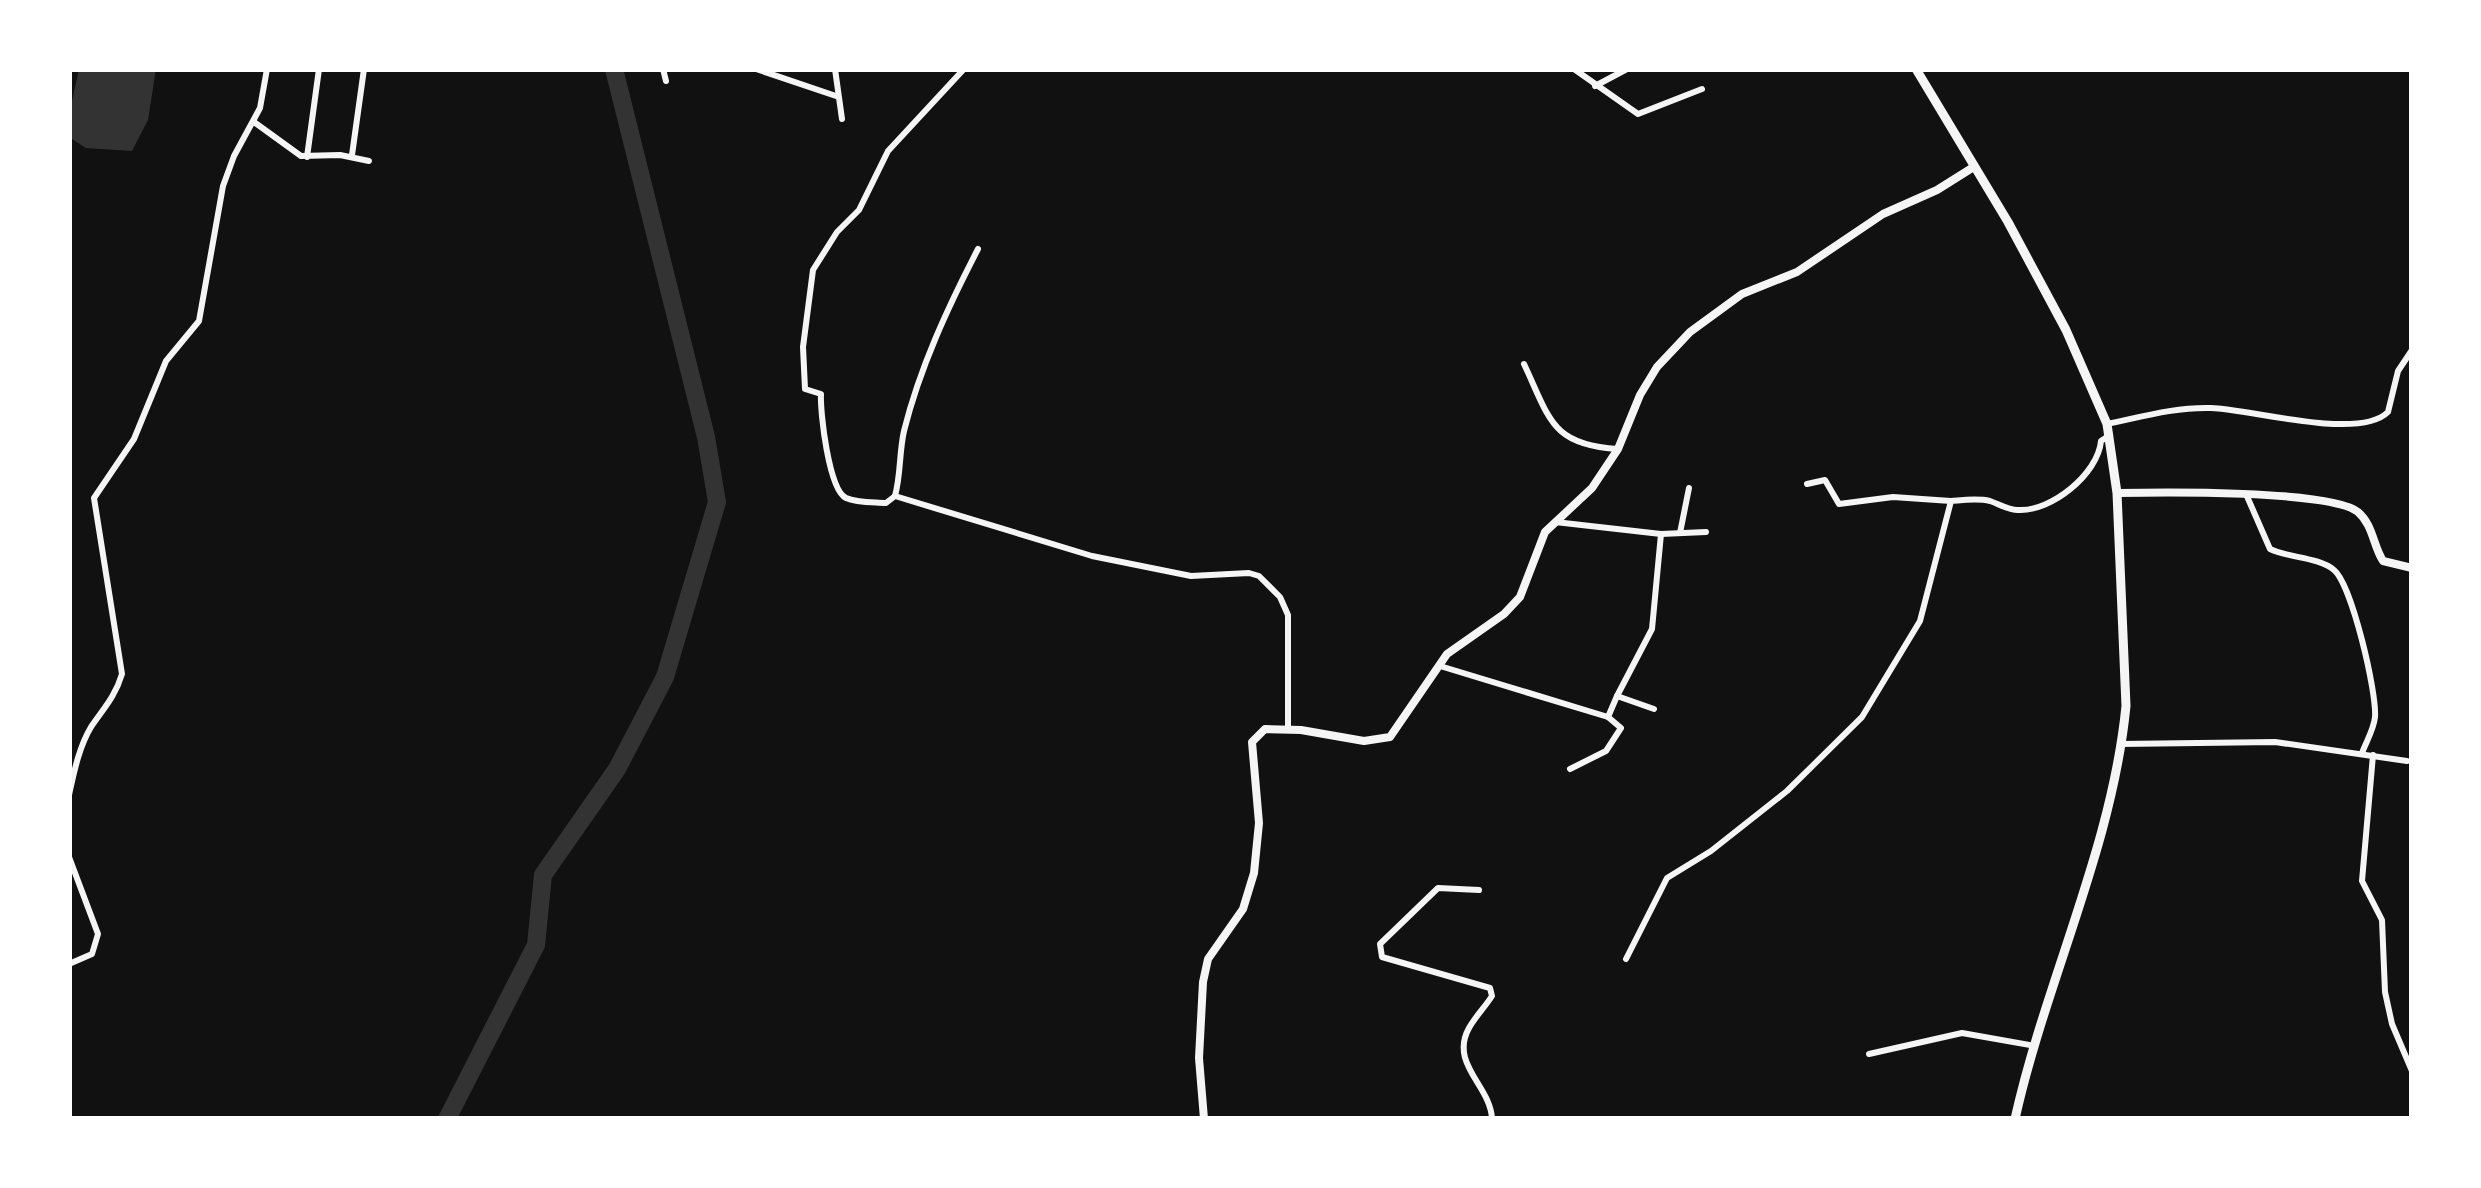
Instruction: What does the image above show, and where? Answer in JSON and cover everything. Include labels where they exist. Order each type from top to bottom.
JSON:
[{"type":"main road","points":[[1916,69],[2066,330],[2108,430],[2117,493],[2126,706],[2121,744],[2106,816],[2015,1119]]},
{"type":"street","points":[[69,796],[76,761],[90,728],[115,698],[122,674],[94,498],[134,440],[166,361],[200,317],[224,186],[234,156],[254,122],[267,69]]},
{"type":"street","points":[[307,157],[319,69]]},
{"type":"street","points":[[352,156],[364,69]]},
{"type":"street","points":[[663,69],[666,81]]},
{"type":"street","points":[[756,69],[836,96]]},
{"type":"street","points":[[836,69],[842,118]]},
{"type":"street","points":[[964,69],[888,151],[859,211],[837,232],[811,276],[802,347],[805,389],[821,394],[820,413],[836,489],[849,500],[886,502],[895,496],[905,429],[918,385],[941,319],[978,249]]},
{"type":"street","points":[[1574,69],[1638,115],[1702,88]]},
{"type":"street","points":[[1594,86],[1627,69]]},
{"type":"street","points":[[254,122],[307,157],[352,156],[369,161]]},
{"type":"street","points":[[1204,1119],[1199,1058],[1203,982],[1208,959],[1244,909],[1254,873],[1259,824],[1252,742],[1265,729],[1364,741],[1390,737],[1401,727],[1437,665],[1520,598],[1540,541],[1592,488],[1618,449],[1657,367],[1715,311],[1742,294],[1797,272],[1883,214],[1972,168]]},
{"type":"street","points":[[1807,484],[1825,479],[1839,504],[1893,497],[1984,500],[2016,511],[2041,505],[2085,477],[2099,457],[2108,430],[2162,412],[2206,408],[2298,422],[2375,421],[2388,412],[2398,371],[2412,350]]},
{"type":"street","points":[[1524,364],[1556,427],[1568,439],[1584,446],[1618,449]]},
{"type":"street","points":[[1680,533],[1689,488]]},
{"type":"street","points":[[2117,493],[2246,494],[2348,506],[2366,520],[2383,561],[2412,568]]},
{"type":"street","points":[[2246,494],[2270,549],[2330,568],[2338,575],[2356,620],[2372,693],[2374,721],[2362,753]]},
{"type":"street","points":[[895,496],[1092,556],[1191,577],[1258,576],[1280,597],[1288,615],[1288,729]]},
{"type":"street","points":[[1626,959],[1667,878],[1787,791],[1862,717],[1920,621],[1951,501]]},
{"type":"street","points":[[1554,522],[1661,534],[1706,532]]},
{"type":"street","points":[[1608,717],[1653,625],[1661,534]]},
{"type":"street","points":[[1437,665],[1608,717],[1621,728],[1610,748],[1570,769]]},
{"type":"street","points":[[1617,696],[1654,709]]},
{"type":"street","points":[[2121,744],[2276,742],[2408,761]]},
{"type":"street","points":[[2373,755],[2362,881],[2382,920],[2389,1012],[2412,1071]]},
{"type":"street","points":[[69,857],[98,934],[92,954],[69,964]]},
{"type":"street","points":[[1479,890],[1438,888],[1379,950],[1382,957],[1406,966],[1490,988],[1492,996],[1467,1030],[1465,1057],[1467,1071],[1488,1098],[1492,1119]]},
{"type":"street","points":[[1868,1054],[1962,1033],[2035,1046]]},
{"type":"shaded area","points":[[79,69],[156,69],[148,120],[132,151],[86,148],[69,137]]},
{"type":"waterway","points":[[447,1119],[536,945],[543,875],[617,769],[665,677],[717,502],[706,437],[614,69]]}]
